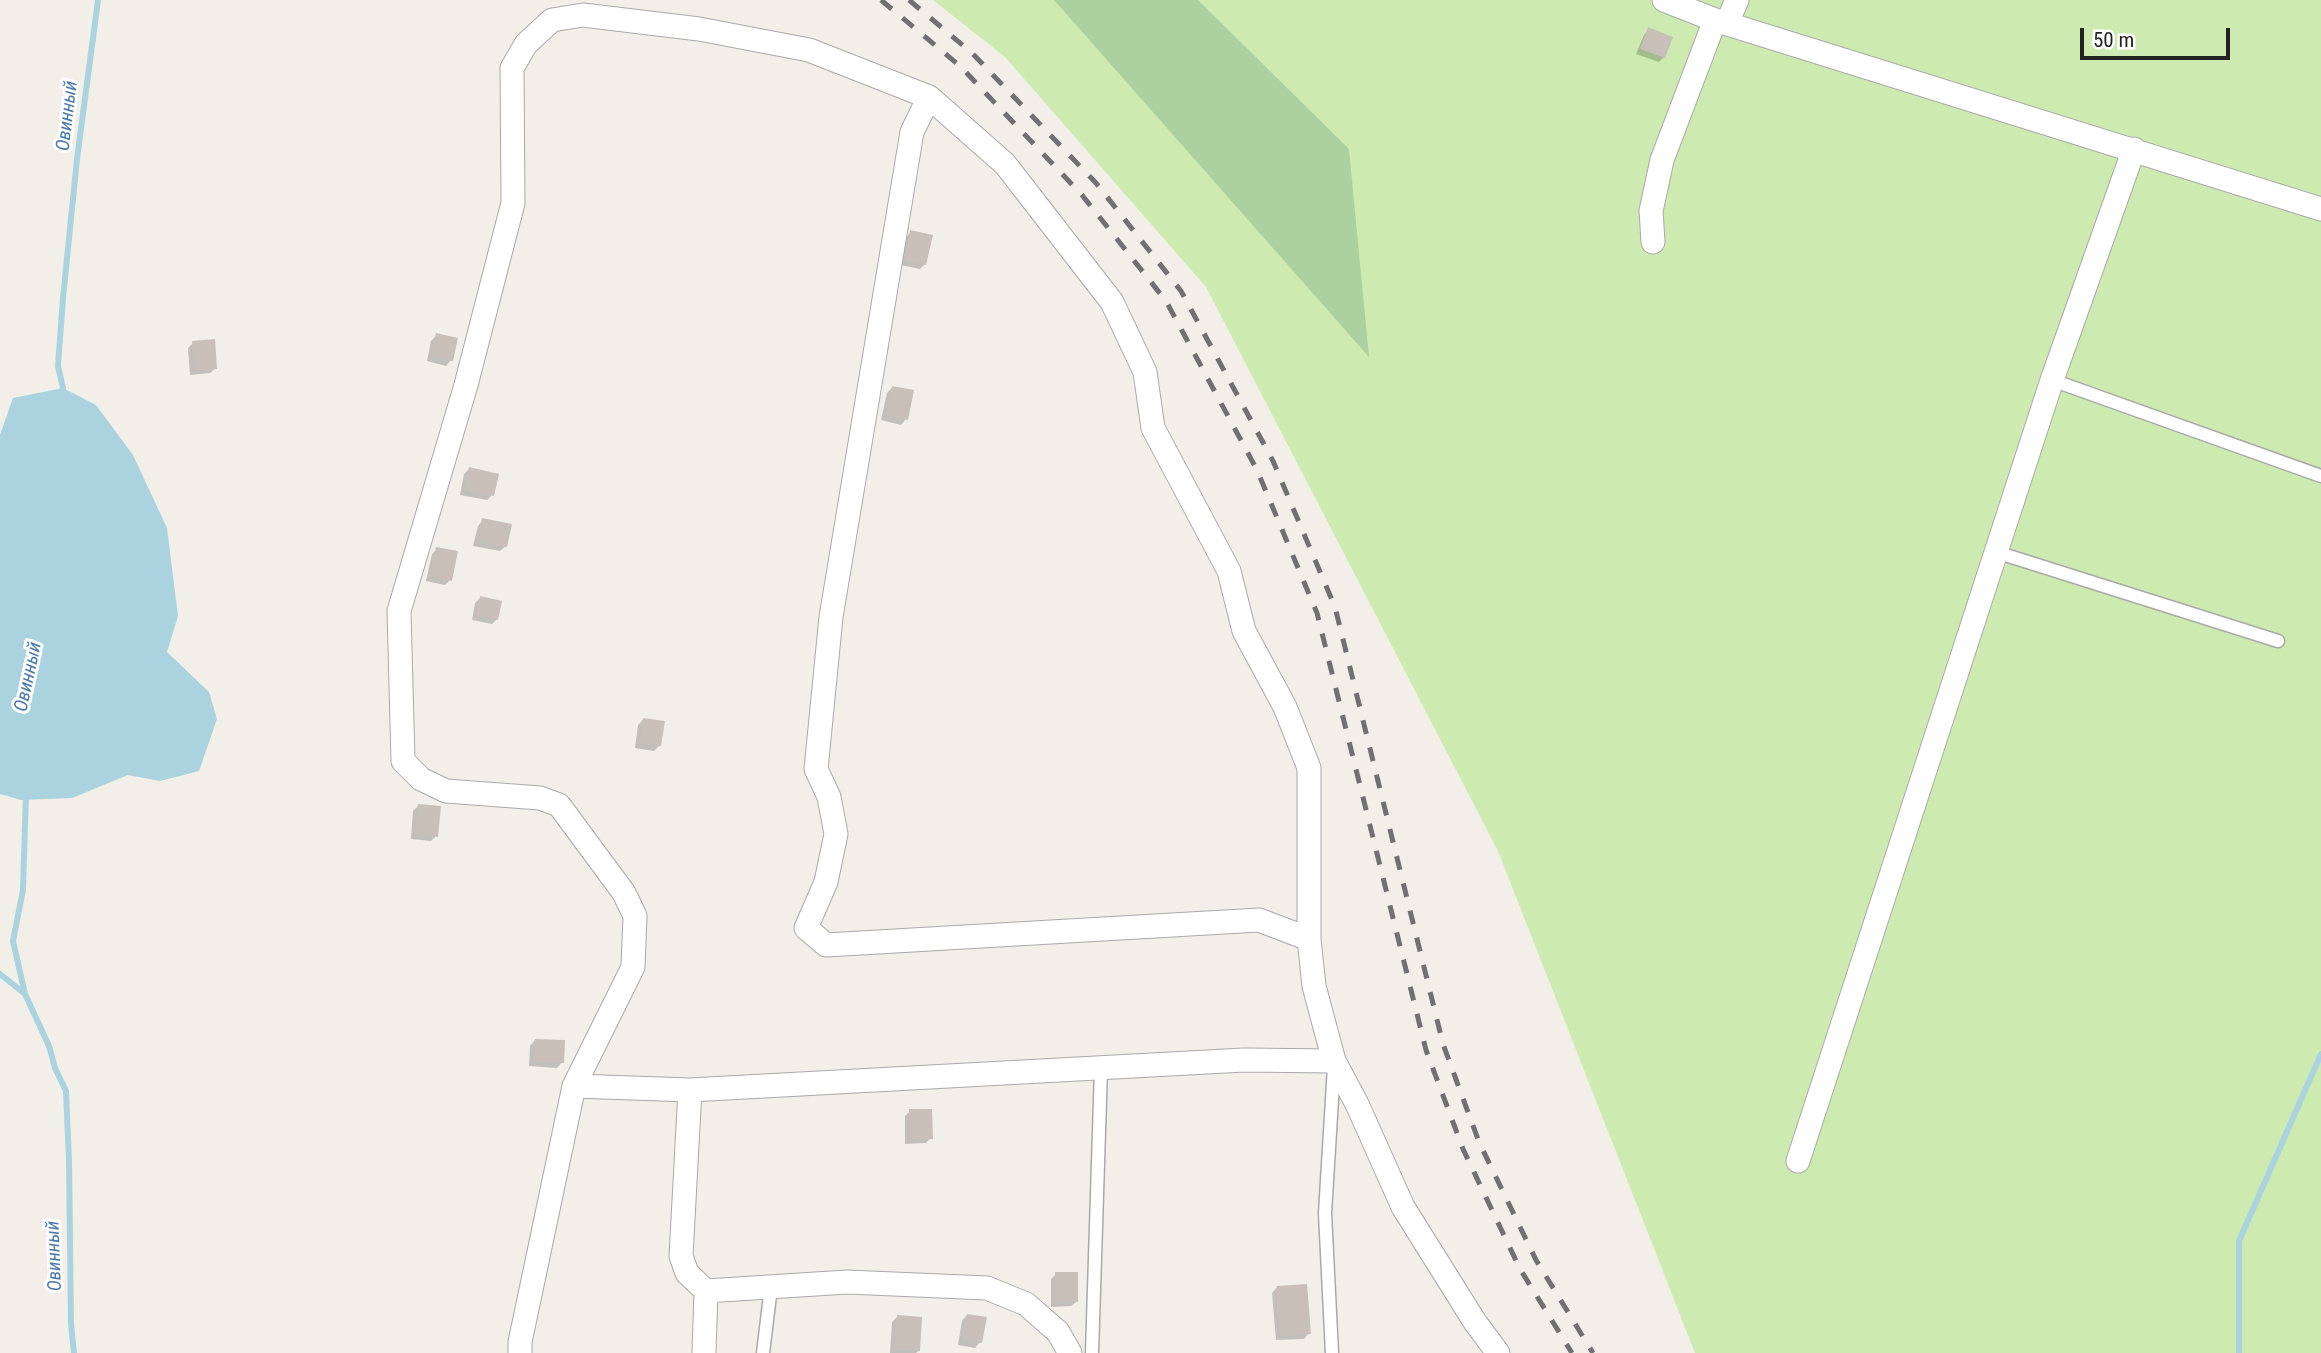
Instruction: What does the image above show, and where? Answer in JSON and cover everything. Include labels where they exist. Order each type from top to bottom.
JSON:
[{"type":"street","points":[[1664,0],[1721,21],[2321,209]]},
{"type":"street","points":[[1653,242],[1651,211],[1662,160],[1721,21],[1737,0]]},
{"type":"street","points":[[520,1353],[520,1342],[574,1086],[633,967],[635,916],[624,893],[559,805],[540,798],[446,791],[421,779],[403,761],[399,611],[466,385],[513,203],[512,68],[526,44],[552,20],[583,15],[699,29],[809,50],[929,97],[1005,164],[1112,302],[1145,372],[1153,428],[1228,571],[1244,631],[1286,707],[1309,768],[1309,939],[1314,986],[1334,1061],[1357,1104],[1403,1207],[1475,1322],[1498,1353]]},
{"type":"street","points":[[929,97],[912,132],[831,617],[816,769],[829,797],[836,834],[826,882],[806,928],[827,945],[1259,920],[1309,939]]},
{"type":"street","points":[[1798,1161],[2052,380],[2134,149]]},
{"type":"street","points":[[574,1086],[690,1090],[1244,1060],[1334,1061]]},
{"type":"street","points":[[690,1090],[681,1256],[687,1273],[706,1291],[847,1282],[987,1288],[1019,1300],[1037,1312],[1058,1332],[1070,1353]]},
{"type":"street","points":[[704,1353],[706,1291]]},
{"type":"lane","points":[[2052,380],[2321,476]]},
{"type":"lane","points":[[1996,552],[2278,641]]},
{"type":"lane","points":[[1332,1353],[1325,1213],[1334,1061]]},
{"type":"lane","points":[[1091,1353],[1101,1068]]},
{"type":"lane","points":[[763,1353],[771,1287]]},
{"type":"green space","points":[[933,0],[2321,0],[2321,1353],[1695,1353],[1498,851],[1206,287],[1005,57]]},
{"type":"green space","points":[[1054,0],[1198,0],[1349,149],[1369,357]]},
{"type":"water","points":[[63,388],[96,405],[133,455],[167,528],[178,616],[167,652],[209,692],[217,719],[199,771],[160,781],[128,775],[72,798],[21,800],[0,794],[0,435],[13,398]]},
{"type":"building","points":[[1648,27],[1673,37],[1665,58],[1640,49]]},
{"type":"building","points":[[910,230],[933,235],[926,265],[905,260]]},
{"type":"building","points":[[436,333],[458,338],[453,361],[431,357]]},
{"type":"building","points":[[215,339],[217,369],[195,371],[192,341]]},
{"type":"building","points":[[892,386],[914,390],[908,420],[885,415]]},
{"type":"building","points":[[469,467],[499,474],[494,496],[464,490]]},
{"type":"building","points":[[482,518],[512,524],[507,547],[478,541]]},
{"type":"building","points":[[436,547],[458,551],[452,581],[430,576]]},
{"type":"building","points":[[480,596],[502,601],[498,620],[476,615]]},
{"type":"building","points":[[643,718],[665,721],[661,746],[639,743]]},
{"type":"building","points":[[418,804],[441,806],[438,837],[415,834]]},
{"type":"building","points":[[535,1039],[565,1040],[564,1063],[533,1062]]},
{"type":"building","points":[[909,1109],[932,1109],[933,1139],[910,1139]]},
{"type":"building","points":[[1055,1272],[1078,1272],[1078,1302],[1055,1302]]},
{"type":"building","points":[[1307,1284],[1311,1334],[1281,1336],[1277,1286]]},
{"type":"building","points":[[967,1314],[987,1317],[982,1343],[962,1340]]},
{"type":"building","points":[[897,1315],[922,1317],[920,1351],[895,1350]]},
{"type":"waterway","name":"Овинный","points":[[61,394],[63,388],[58,366],[63,298],[77,159],[98,0]]},
{"type":"waterway","name":"Овинный","points":[[26,792],[23,890],[13,941],[25,994],[66,1091],[71,1324],[74,1353]]},
{"type":"waterway","points":[[0,974],[25,994]]},
{"type":"waterway","points":[[2239,1353],[2239,1241],[2321,1054]]},
{"type":"railway","points":[[881,0],[960,66],[1082,195],[1166,301],[1257,470],[1317,613],[1426,1050],[1463,1149],[1520,1269],[1572,1353]]},
{"type":"railway","points":[[909,0],[972,53],[1096,183],[1181,291],[1273,461],[1335,607],[1443,1044],[1479,1142],[1536,1260],[1593,1353]]}]
